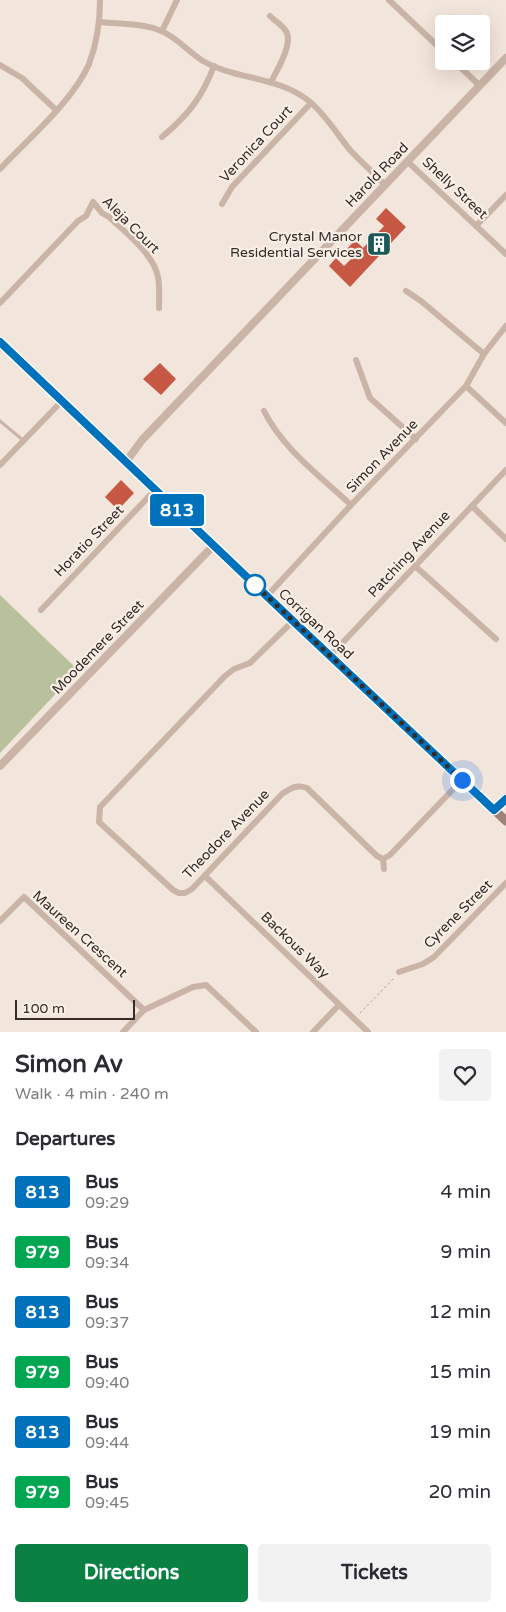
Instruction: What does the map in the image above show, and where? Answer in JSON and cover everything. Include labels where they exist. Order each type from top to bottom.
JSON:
[{"type":"main road","name":"Corrigan Road","points":[[0,342],[266,596],[506,821]]},
{"type":"main road","points":[[494,810],[506,798]]},
{"type":"street","points":[[0,169],[78,84],[88,66],[100,22],[100,0]]},
{"type":"street","points":[[162,31],[177,0]]},
{"type":"street","points":[[389,0],[435,43]]},
{"type":"street","points":[[270,16],[286,32],[288,39],[285,52],[271,82]]},
{"type":"street","points":[[100,22],[150,27],[162,31],[195,56],[214,66],[271,82],[297,93],[311,103],[332,124],[352,152],[385,185]]},
{"type":"street","name":"Harold Road","points":[[123,459],[506,58]]},
{"type":"street","points":[[0,65],[22,78],[56,110]]},
{"type":"street","points":[[162,137],[197,102],[214,66]]},
{"type":"street","points":[[463,70],[480,86]]},
{"type":"street","name":"Veronica Court","points":[[222,204],[232,187],[311,103]]},
{"type":"street","name":"Shelly Street","points":[[408,162],[506,254]]},
{"type":"street","points":[[476,226],[506,196]]},
{"type":"street","name":"Aleja Court","points":[[0,303],[78,221],[86,216],[93,202],[102,213],[109,217],[146,253],[158,276],[159,308]]},
{"type":"street","points":[[406,291],[421,300],[484,354]]},
{"type":"street","name":"Simon Avenue","points":[[266,596],[466,386],[484,354],[506,326]]},
{"type":"street","points":[[356,360],[370,398],[416,439]]},
{"type":"street","points":[[466,386],[506,423]]},
{"type":"street","points":[[0,466],[62,401]]},
{"type":"street","points":[[264,411],[278,434],[290,448],[351,505]]},
{"type":"street","name":"Patching Avenue","points":[[330,656],[506,470]]},
{"type":"street","name":"Horatio Street","points":[[41,610],[156,490]]},
{"type":"street","points":[[472,506],[506,539]]},
{"type":"street","name":"Moodemere Street","points":[[0,766],[214,545]]},
{"type":"street","points":[[415,566],[496,640]]},
{"type":"street","name":"Theodore Avenue","points":[[293,621],[250,663],[234,669],[225,676],[100,807],[99,822],[173,890],[185,893],[206,876],[282,794],[290,788],[299,786],[307,788],[377,856],[383,859]]},
{"type":"street","points":[[384,869],[383,859],[390,855],[462,780]]},
{"type":"street","name":"Backous Way","points":[[206,876],[368,1032]]},
{"type":"street","name":"Cyrene Street","points":[[398,972],[423,964],[434,957],[506,884]]},
{"type":"street","name":"Maureen Crescent","points":[[0,921],[24,897],[144,1010]]},
{"type":"street","points":[[123,1032],[144,1010],[193,986],[206,985],[256,1032]]},
{"type":"street","points":[[313,1032],[339,1005]]},
{"type":"lane","points":[[0,420],[24,441]]},
{"type":"path","points":[[354,1019],[398,972]]},
{"type":"green space","points":[[0,595],[78,670],[0,753]]},
{"type":"building","name":"Crystal Manor Residential Services","points":[[386,208],[406,227],[350,287],[329,266],[336,258],[344,266],[353,257],[346,250],[355,240],[363,248],[384,226],[376,219]]},
{"type":"building","points":[[160,363],[176,379],[161,395],[143,379]]},
{"type":"building","points":[[121,480],[134,493],[118,510],[105,497]]},
{"type":"bus line","name":"813","points":[[0,342],[494,810],[506,799]]},
{"type":"place","name":"Crystal Manor Residential Services","points":[[379,244]]},
{"type":"route","points":[[255,585],[253,583],[462,780]]}]
